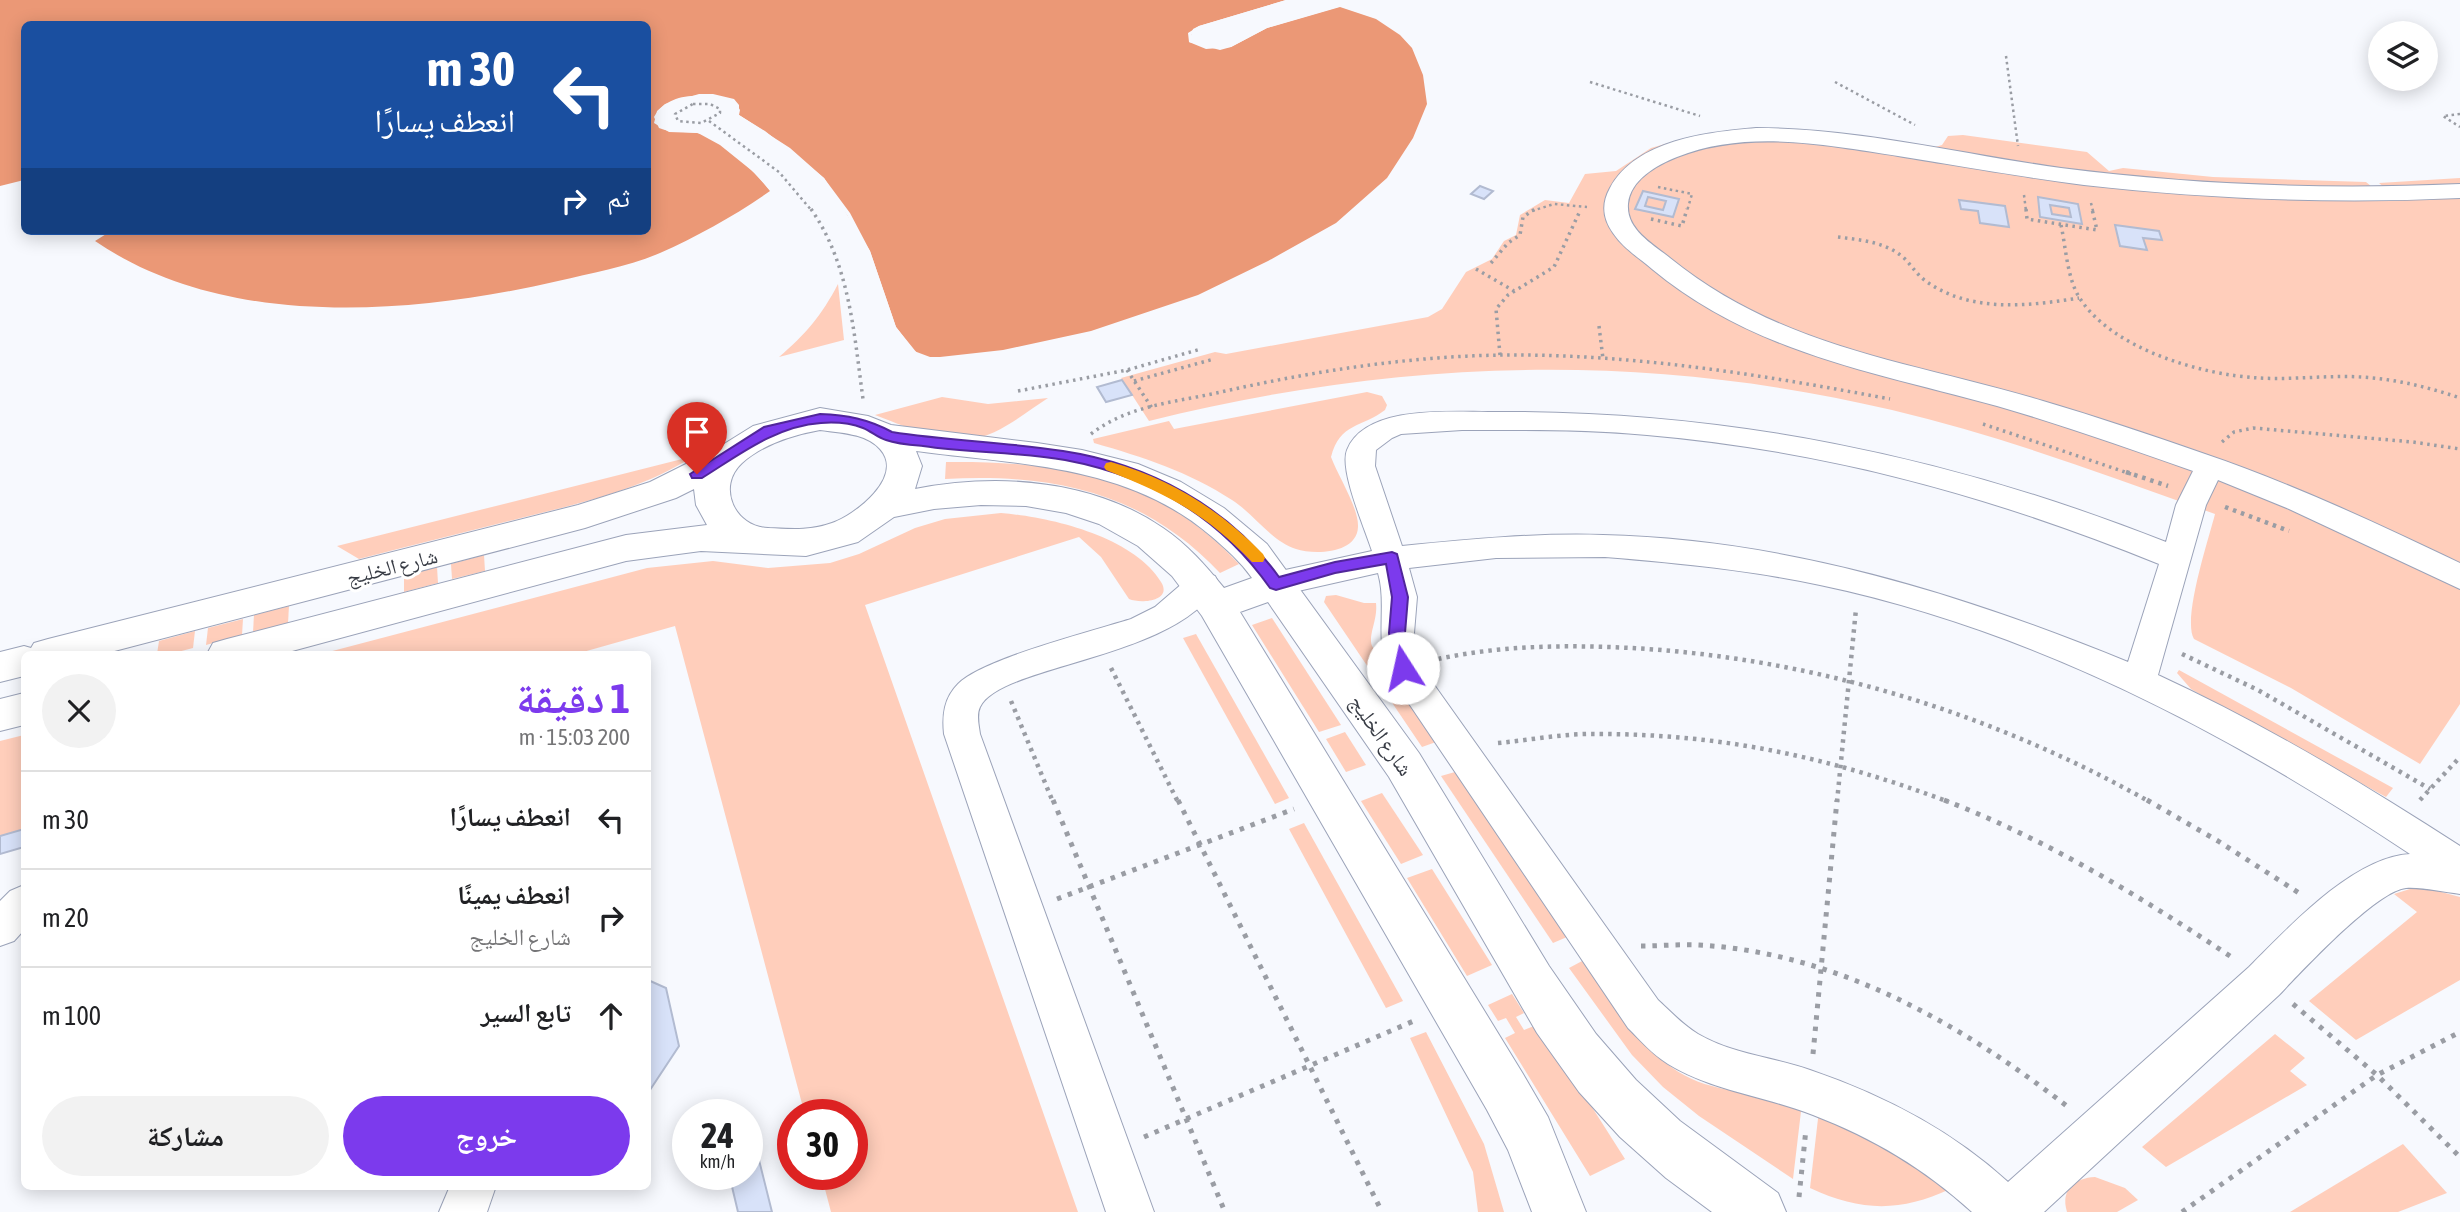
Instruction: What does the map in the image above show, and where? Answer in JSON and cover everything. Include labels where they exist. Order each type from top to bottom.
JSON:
[{"type":"main road","points":[[845,419],[878,431],[901,455],[904,476],[898,492],[887,506],[849,532],[825,540],[799,544],[751,539],[733,530],[720,518],[713,504],[712,488],[717,472],[728,457],[746,442],[769,430],[793,422],[845,419]]},
{"type":"main road","name":"شارع الخليج","points":[[878,431],[957,446],[1063,455],[1136,475],[1169,489],[1229,529],[1254,553],[1404,765],[1526,971],[1578,1051],[1613,1094],[1654,1135],[1701,1174],[1759,1212]]},
{"type":"main road","name":"شارع الخليج","points":[[60,651],[598,512],[663,490],[728,457]]},
{"type":"main road","points":[[887,506],[965,492],[1003,492],[1077,503],[1111,514],[1142,530],[1170,550],[1209,595],[1452,1003],[1530,1136],[1559,1212]]},
{"type":"main road","name":"شارع الخليج","points":[[238,651],[626,548],[701,538],[751,539]]},
{"type":"main road","points":[[1209,595],[1276,584]]},
{"type":"main road","points":[[0,667],[21,662]]},
{"type":"main road","points":[[0,715],[21,710]]},
{"type":"street","points":[[2460,191],[2350,195],[2230,191],[2085,178],[1821,137],[1783,134],[1733,137],[1682,147],[1655,159],[1626,180],[1617,200],[1616,212],[1626,234],[1695,291],[1737,316],[1800,342],[2047,412],[2210,467],[2358,528],[2460,577]]},
{"type":"street","points":[[2177,559],[2101,526],[2029,502],[1914,470],[1824,449],[1693,429],[1630,423],[1517,419],[1443,421],[1390,428],[1374,433],[1364,442],[1359,454],[1360,466],[1392,558],[1400,597],[1397,633],[1403,668],[1643,1014],[1667,1038],[1716,1063],[1809,1092],[1893,1128],[1929,1148],[2008,1212],[2264,981],[2297,947],[2384,876],[2407,871],[2438,872],[2460,877]]},
{"type":"street","points":[[2139,681],[2191,505],[2210,467]]},
{"type":"street","points":[[1276,584],[1335,568],[1392,558],[1464,548],[1541,544],[1619,545],[1698,551],[1779,563],[1859,581],[1952,607],[2044,640],[2139,681],[2226,724],[2397,825],[2460,867]]},
{"type":"street","points":[[1130,1212],[962,734],[958,716],[965,699],[980,684],[1143,628],[1167,616],[1186,601],[1209,595]]},
{"type":"street","points":[[0,928],[21,906]]},
{"type":"street","points":[[463,1212],[471,1190]]},
{"type":"path","points":[[1590,82],[1701,117],[1733,137]]},
{"type":"path","points":[[709,121],[716,117],[720,109],[710,104],[685,106],[675,114],[678,121],[684,124],[709,121],[779,173],[814,213],[828,236],[847,287],[878,431]]},
{"type":"path","points":[[2460,114],[2443,116],[2460,127]]},
{"type":"path","points":[[1500,355],[1496,309],[1506,296],[1548,274],[1554,267],[1579,213]]},
{"type":"path","points":[[2061,225],[2079,298],[2091,313],[2120,335],[2148,350],[2201,368],[2258,378],[2374,378],[2460,397]]},
{"type":"path","points":[[1839,237],[1866,241],[1891,249],[1905,259],[1923,280],[1961,299],[2001,307],[2020,307],[2079,298]]},
{"type":"path","points":[[1476,269],[1514,291]]},
{"type":"path","points":[[1600,327],[1603,359]]},
{"type":"path","points":[[1018,391],[1127,370],[1202,349]]},
{"type":"path","points":[[1134,381],[1214,359]]},
{"type":"path","points":[[1127,370],[1152,408]]},
{"type":"path","points":[[2210,467],[2225,436],[2253,428],[2413,442],[2460,449]]},
{"type":"path","points":[[1799,1199],[1859,581]]},
{"type":"path","points":[[2152,640],[2270,697],[2430,789]]},
{"type":"path","points":[[1098,642],[1201,844],[1382,1212]]},
{"type":"path","points":[[1403,668],[1449,657],[1497,650],[1595,645],[1708,653],[1849,681],[1979,724],[2102,779],[2217,841],[2333,916]]},
{"type":"path","points":[[1000,675],[1225,1212]]},
{"type":"path","points":[[1459,750],[1532,738],[1608,734],[1685,736],[1763,747],[1841,765],[1937,796],[2008,825],[2080,861],[2177,919],[2264,981],[2378,1075],[2460,1157]]},
{"type":"path","points":[[2397,825],[2459,759]]},
{"type":"path","points":[[1024,912],[1329,796]]},
{"type":"path","points":[[1598,950],[1648,945],[1705,946],[1763,954],[1822,968],[1892,995],[1962,1030],[2031,1076],[2098,1132]]},
{"type":"path","points":[[1108,1153],[1452,1003]]},
{"type":"path","points":[[2182,1212],[2378,1075],[2460,1032]]},
{"type":"shaded area","points":[[0,0],[1286,0],[1199,26],[1193,29],[1189,42],[1220,50],[1267,28],[1340,7],[1376,19],[1400,35],[1412,48],[1423,75],[1427,104],[1413,138],[1387,178],[1336,223],[1268,261],[1198,295],[1091,331],[1003,350],[940,357],[930,357],[914,351],[896,327],[870,251],[824,178],[765,131],[739,115],[740,110],[734,100],[723,98],[679,98],[661,108],[654,117],[659,128],[664,130],[697,133],[717,141],[747,166],[770,191],[730,217],[660,253],[597,272],[501,293],[442,302],[381,307],[320,307],[260,302],[202,290],[146,270],[95,241],[105,235],[651,235],[651,21],[21,21],[21,181],[0,186]]},
{"type":"shaded area","points":[[1749,128],[1809,130],[1935,147],[1942,145],[1948,136],[1963,135],[2087,152],[2109,171],[2123,168],[2213,177],[2366,182],[2377,191],[2387,190],[2379,183],[2460,178],[2460,704],[2420,764],[2291,688],[2194,639],[2191,614],[2215,514],[1974,432],[1892,410],[1799,391],[1705,378],[1613,371],[1520,370],[1428,375],[1335,385],[1242,400],[1149,421],[1121,378],[1215,352],[1226,354],[1428,317],[1442,309],[1466,272],[1492,259],[1504,241],[1516,235],[1520,215],[1545,200],[1569,203],[1585,174],[1616,171],[1651,148],[1682,139]]},
{"type":"shaded area","points":[[838,284],[844,340],[779,357],[812,324]]},
{"type":"shaded area","points":[[1367,392],[1382,396],[1387,405],[1385,410],[1346,431],[1340,437],[1331,457],[1352,502],[1358,527],[1356,536],[1343,547],[1323,552],[1304,551],[1287,545],[1216,490],[1165,466],[1094,443],[1093,439],[1169,421],[1174,429]]},
{"type":"shaded area","points":[[942,397],[988,404],[1048,398],[1001,429],[970,439],[934,435],[875,415]]},
{"type":"shaded area","points":[[694,456],[632,487],[566,507],[359,559],[337,546]]},
{"type":"shaded area","points":[[946,462],[1029,465],[1105,480],[1141,493],[1175,511],[1208,534],[1239,564],[1220,573],[1191,545],[1160,523],[1128,506],[1094,493],[1022,480],[945,479]]},
{"type":"shaded area","points":[[1001,513],[1065,524],[1111,541],[1131,552],[1148,566],[1164,588],[1163,593],[1154,600],[1129,599],[1101,557],[1079,537],[865,605],[1078,1212],[831,1212],[825,1190],[868,1190],[868,1099],[801,1099],[675,626],[587,651],[332,651],[647,568],[713,561],[768,568],[830,563],[859,554],[915,528],[945,519]]},
{"type":"shaded area","points":[[484,555],[485,571],[452,579],[451,564]]},
{"type":"shaded area","points":[[437,567],[438,583],[404,592],[404,576]]},
{"type":"shaded area","points":[[1336,595],[1364,603],[1376,603],[1372,646],[1436,742],[1422,747],[1324,602],[1326,596]]},
{"type":"shaded area","points":[[289,606],[288,623],[253,632],[254,615]]},
{"type":"shaded area","points":[[1272,618],[1341,725],[1319,732],[1252,625]]},
{"type":"shaded area","points":[[243,619],[242,635],[206,645],[208,628]]},
{"type":"shaded area","points":[[195,631],[193,648],[157,651],[159,641]]},
{"type":"shaded area","points":[[1196,634],[1289,798],[1275,804],[1183,638]]},
{"type":"shaded area","points":[[2179,670],[2393,788],[2386,797],[2201,695],[2191,689],[2177,673]]},
{"type":"shaded area","points":[[1345,732],[1366,765],[1346,772],[1326,739]]},
{"type":"shaded area","points":[[21,736],[21,830],[0,836],[0,741]]},
{"type":"shaded area","points":[[1455,772],[1567,937],[1553,943],[1441,776]]},
{"type":"shaded area","points":[[1382,793],[1423,855],[1401,864],[1361,801]]},
{"type":"shaded area","points":[[1304,823],[1403,1001],[1386,1008],[1289,829]]},
{"type":"shaded area","points":[[1432,869],[1492,965],[1467,976],[1407,878]]},
{"type":"shaded area","points":[[2410,889],[2430,889],[2460,897],[2460,980],[2356,1040],[2309,1001],[2417,912],[2394,894]]},
{"type":"shaded area","points":[[1584,960],[1637,1035],[1670,1066],[1690,1078],[1712,1086],[1802,1103],[1793,1179],[1699,1116],[1663,1087],[1632,1055],[1569,968]]},
{"type":"shaded area","points":[[1512,994],[1524,1013],[1516,1017],[1524,1030],[1539,1024],[1625,1159],[1590,1176],[1505,1038],[1515,1033],[1506,1018],[1498,1021],[1488,1005]]},
{"type":"shaded area","points":[[1426,1032],[1484,1144],[1504,1212],[1478,1212],[1473,1172],[1410,1038]]},
{"type":"shaded area","points":[[2275,1034],[2305,1058],[2290,1071],[2307,1085],[2166,1167],[2142,1147]]},
{"type":"shaded area","points":[[1819,1110],[1853,1123],[1950,1189],[1915,1202],[1881,1206],[1846,1202],[1810,1188]]},
{"type":"shaded area","points":[[2403,1144],[2447,1193],[2398,1212],[2290,1212]]},
{"type":"shaded area","points":[[2095,1177],[2125,1188],[2138,1200],[2117,1212],[2067,1212],[2066,1197],[2071,1186],[2081,1180]]},
{"type":"pier","points":[[1289,0],[1287,3],[1201,29],[1191,35],[1191,40],[1207,46],[1219,46],[1239,40],[1266,24],[1339,4],[1345,5],[1267,28],[1231,47],[1206,49],[1189,42],[1188,33],[1199,26]]},
{"type":"pier","points":[[699,94],[734,99],[739,105],[739,115],[790,148],[824,178],[850,213],[870,251],[896,327],[921,358],[912,353],[893,328],[867,253],[847,215],[821,181],[788,150],[736,117],[736,107],[724,99],[686,100],[667,107],[657,118],[661,125],[670,129],[699,130],[722,143],[759,171],[773,189],[773,194],[756,174],[720,145],[698,133],[669,132],[654,123],[657,111],[665,104]]},
{"type":"building","points":[[1480,186],[1493,191],[1484,199],[1471,194]]},
{"type":"building","points":[[1643,191],[1679,199],[1673,217],[1635,209]],"holes":[[[1648,197],[1666,201],[1663,210],[1645,206]]]},
{"type":"building","points":[[2038,197],[2078,204],[2082,224],[2040,217]],"holes":[[[2050,205],[2069,208],[2071,217],[2052,214]]]},
{"type":"building","points":[[1959,200],[2005,206],[2009,227],[1980,223],[1978,211],[1961,209]]},
{"type":"building","points":[[2115,225],[2159,231],[2162,240],[2143,238],[2147,250],[2120,246]]},
{"type":"building","points":[[1122,380],[1132,395],[1106,402],[1097,387]]},
{"type":"building","points":[[21,830],[21,848],[0,854],[0,836]]},
{"type":"building","points":[[651,981],[666,988],[679,1046],[651,1088]]},
{"type":"building","points":[[763,1176],[772,1212],[738,1212],[733,1190],[763,1190]]},
{"type":"slow traffic","points":[[1111,467],[1169,489],[1200,508],[1229,529],[1257,558]]},
{"type":"route","points":[[697,474],[769,430],[793,422],[820,419],[845,419],[867,425],[888,436],[923,442],[1063,455],[1100,463],[1169,489],[1200,508],[1229,529],[1254,553],[1276,584],[1335,568],[1392,558],[1400,597],[1397,633],[1403,668]]}]
